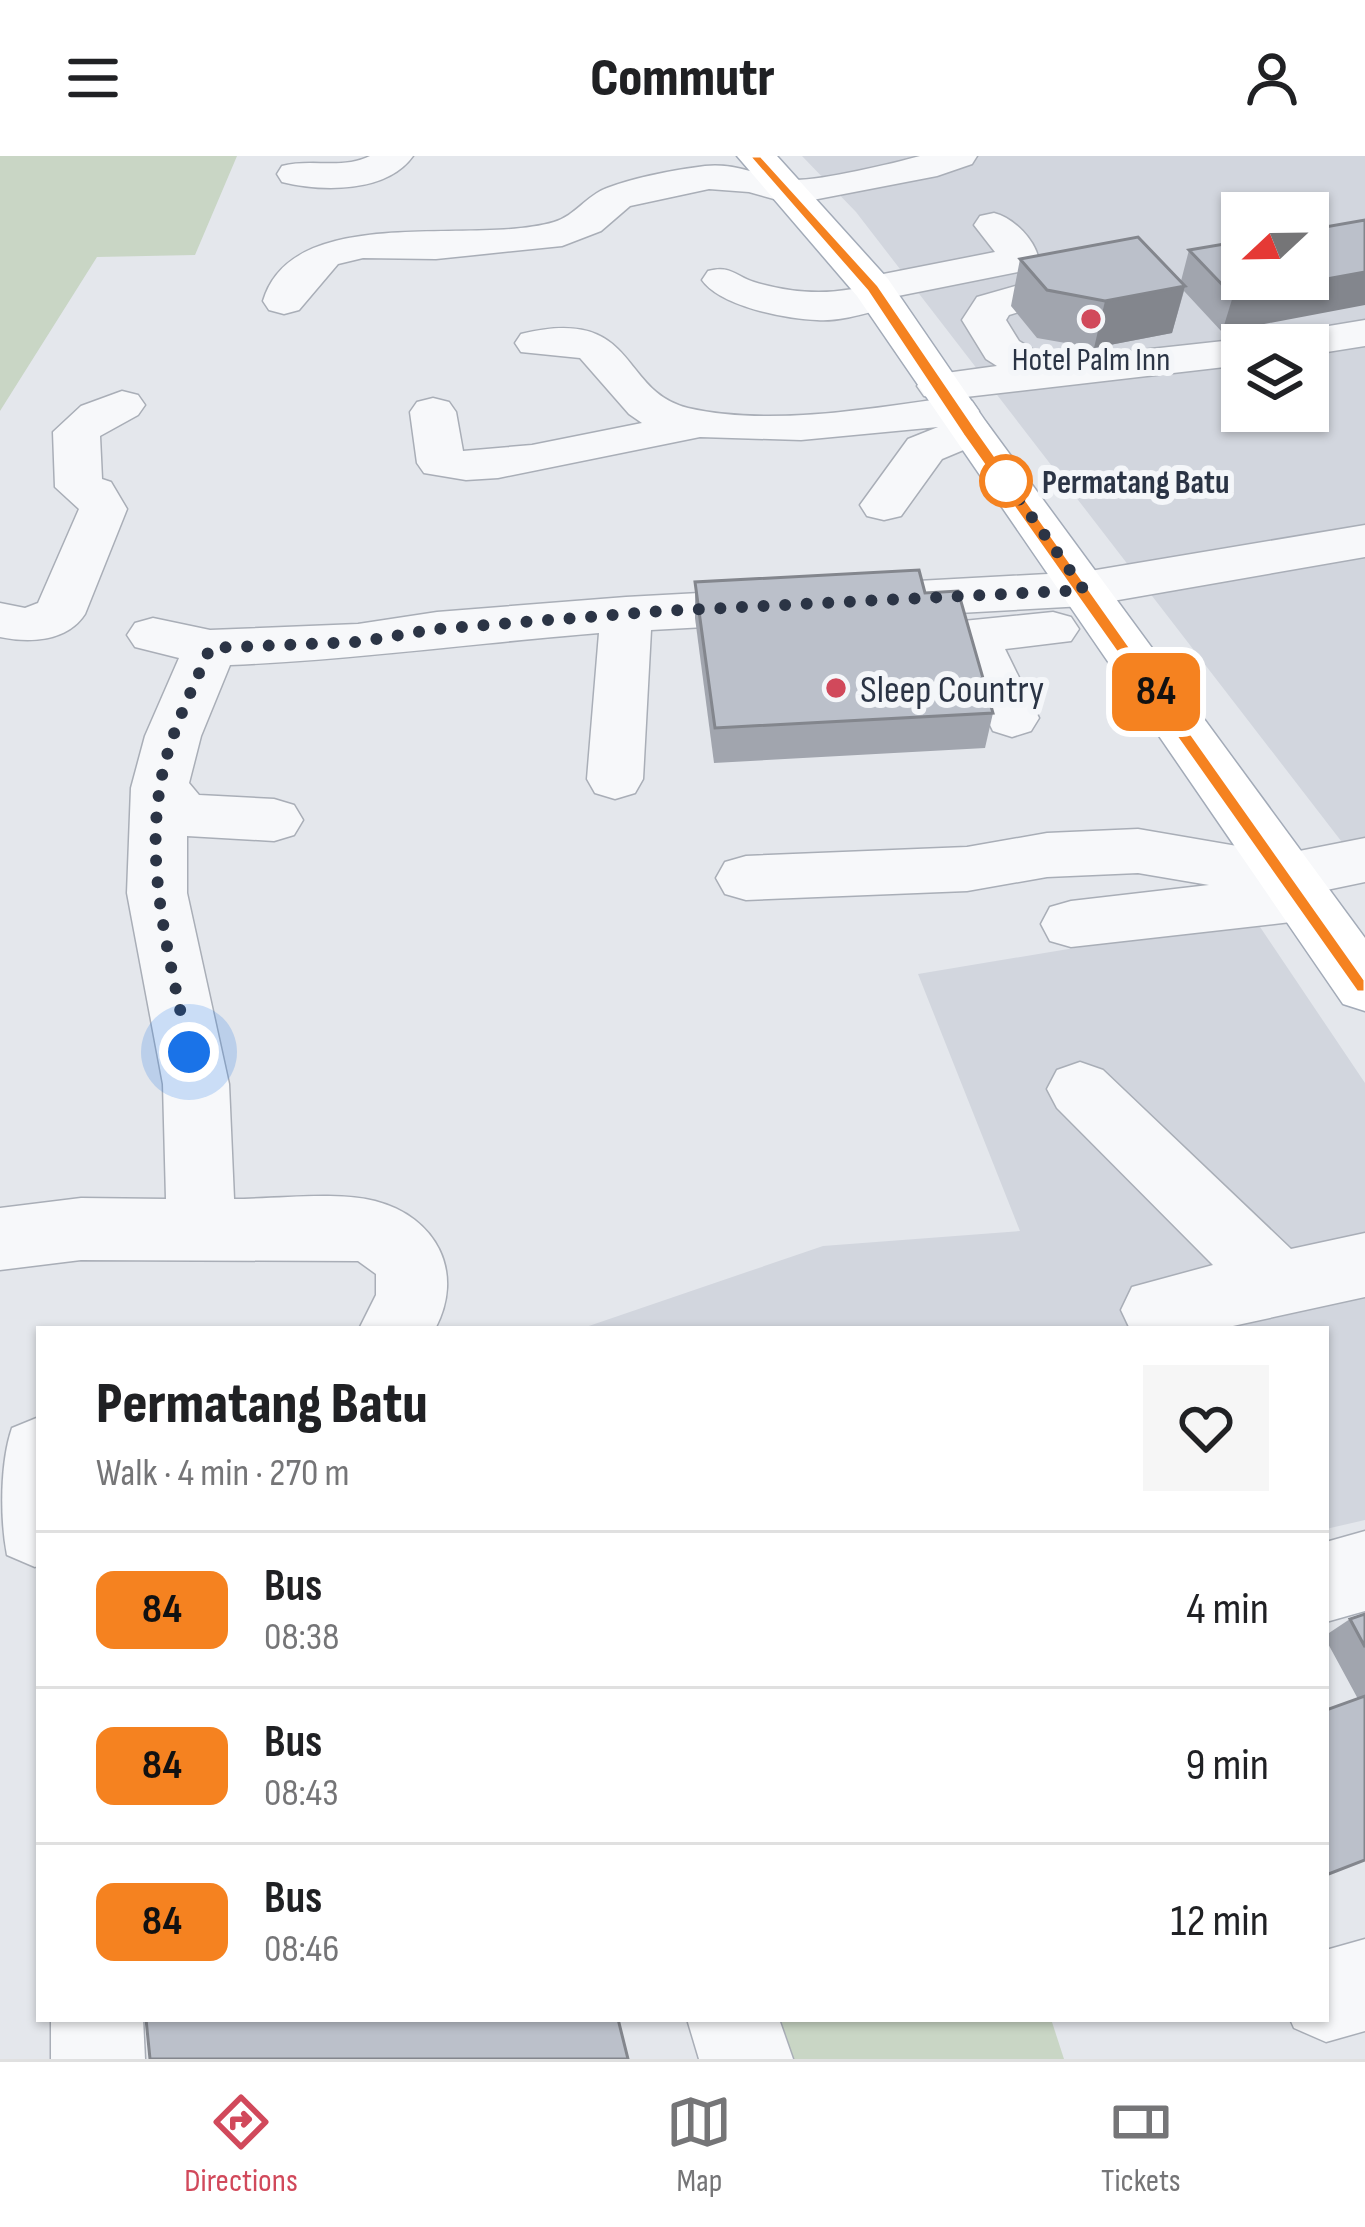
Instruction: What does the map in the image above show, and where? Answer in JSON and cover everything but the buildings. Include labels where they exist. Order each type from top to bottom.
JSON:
[{"type":"main road","points":[[756,156],[876,292],[1365,986]]},
{"type":"street","points":[[296,174],[358,175],[383,167],[394,156]]},
{"type":"street","points":[[284,302],[286,293],[324,255],[363,246],[436,248],[562,233],[587,222],[617,197],[710,176],[754,180],[792,192],[940,162],[991,205],[1018,253],[1018,260],[950,255],[876,292],[819,308],[733,290],[723,280]]},
{"type":"street","points":[[1047,377],[1003,350],[984,320],[992,306],[1054,288]]},
{"type":"street","points":[[1182,324],[1221,347]]},
{"type":"street","points":[[1329,338],[1365,333]]},
{"type":"street","points":[[537,343],[586,341],[603,349],[622,379],[652,411],[700,423]]},
{"type":"street","points":[[433,412],[441,463],[466,468],[601,446],[700,423],[842,423],[955,410],[1047,377],[1221,354]]},
{"type":"street","points":[[0,620],[28,626],[58,614],[103,508],[94,492],[79,487],[76,432],[122,405]]},
{"type":"street","points":[[884,505],[955,410]]},
{"type":"street","points":[[1012,718],[971,634],[1365,542]]},
{"type":"street","points":[[201,1229],[196,1084],[158,893],[159,788],[173,736],[182,642],[358,642],[436,629],[626,614],[1098,608]]},
{"type":"street","points":[[616,779],[626,614]]},
{"type":"street","points":[[159,788],[184,815],[274,820]]},
{"type":"street","points":[[746,878],[967,869],[1047,856],[1138,851],[1292,887]]},
{"type":"street","points":[[1072,924],[1292,887],[1365,860]]},
{"type":"street","points":[[1081,1089],[1279,1284]]},
{"type":"street","points":[[0,1239],[81,1229],[370,1230],[411,1258],[412,1303],[397,1326]]},
{"type":"street","points":[[1157,1310],[1365,1265]]},
{"type":"street","points":[[1329,1581],[1365,1571]]},
{"type":"street","points":[[1329,1995],[1365,1985]]},
{"type":"street","points":[[97,2022],[98,2059]]},
{"type":"street","points":[[734,2022],[746,2059]]},
{"type":"shaded area","points":[[802,156],[1365,156],[1365,872],[856,212]]},
{"type":"shaded area","points":[[1254,918],[1365,1083],[1365,1520],[1329,1528],[1329,1326],[589,1326],[823,1246],[1020,1231],[918,974]]},
{"type":"green space","points":[[0,156],[237,156],[195,255],[97,257],[0,411]]},
{"type":"green space","points":[[749,2022],[1052,2022],[1064,2059],[760,2059]]},
{"type":"bus line","name":"84","points":[[756,156],[873,288],[969,431],[1365,986]]},
{"type":"place","name":"Hotel Palm Inn","points":[[1091,319]]},
{"type":"place","name":"Permatang Batu","points":[[1006,481]]},
{"type":"place","name":"Sleep Country","points":[[836,688]]},
{"type":"route","points":[[189,1052],[158,893],[159,788],[173,736],[210,648],[358,642],[436,629],[663,611],[1084,590],[1006,481]]}]
